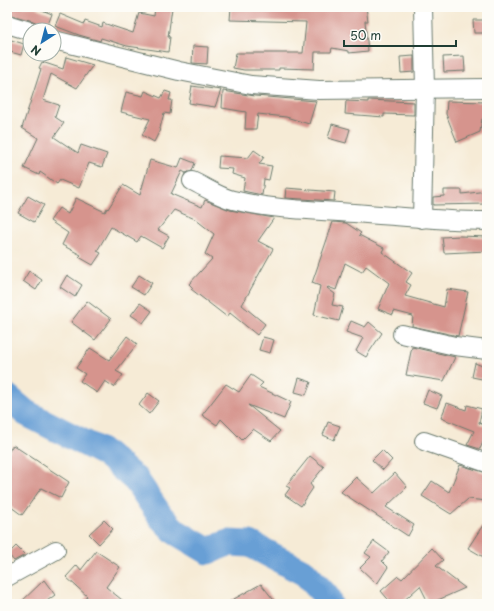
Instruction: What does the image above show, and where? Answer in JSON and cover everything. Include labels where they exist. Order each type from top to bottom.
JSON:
[{"type":"street","points":[[422,219],[425,88],[424,7]]},
{"type":"street","points":[[7,24],[22,29]]},
{"type":"street","points":[[62,42],[179,71],[250,85],[319,90],[487,88]]},
{"type":"street","points":[[192,181],[232,200],[304,210],[386,215],[422,219],[487,221]]},
{"type":"street","points":[[402,334],[454,346],[487,350]]},
{"type":"street","points":[[424,441],[487,463]]},
{"type":"street","points":[[7,577],[56,550]]},
{"type":"building","points":[[7,7],[34,7],[52,14],[49,22],[35,22],[7,14]]},
{"type":"building","points":[[155,7],[172,8],[168,37],[170,37],[168,52],[127,46],[101,38],[100,41],[62,29],[62,22],[57,22],[60,14],[84,24],[85,21],[102,27],[103,23],[133,33],[139,13],[154,16]]},
{"type":"building","points":[[231,7],[366,7],[368,21],[365,21],[368,51],[349,53],[349,51],[332,48],[331,52],[315,52],[314,69],[279,68],[279,70],[244,70],[233,68],[236,53],[303,53],[306,22],[230,20]]},
{"type":"building","points":[[473,20],[487,20],[487,33],[474,33]]},
{"type":"building","points":[[7,35],[9,36],[8,39],[22,43],[21,55],[7,51]]},
{"type":"building","points":[[193,46],[208,47],[207,64],[192,63]]},
{"type":"building","points":[[414,56],[414,72],[401,73],[400,57]]},
{"type":"building","points":[[464,56],[465,71],[444,72],[443,57]]},
{"type":"building","points":[[66,57],[93,65],[77,88],[51,74],[43,100],[59,105],[55,117],[64,123],[54,137],[78,153],[81,145],[107,154],[102,167],[89,163],[79,188],[60,180],[57,184],[40,172],[39,175],[24,168],[38,138],[22,128],[41,69],[39,68],[42,62],[63,69]]},
{"type":"building","points":[[192,86],[221,90],[215,107],[189,103]]},
{"type":"building","points":[[145,91],[161,98],[165,91],[171,93],[169,100],[172,100],[170,114],[164,113],[159,132],[154,142],[142,135],[150,119],[121,112],[126,92],[143,96]]},
{"type":"building","points":[[223,91],[255,96],[316,101],[309,124],[286,117],[258,114],[256,129],[245,129],[246,112],[222,108]]},
{"type":"building","points":[[368,100],[414,102],[414,115],[384,114],[384,117],[345,114],[346,101],[368,102]]},
{"type":"building","points":[[447,101],[487,102],[487,119],[482,119],[480,132],[457,142],[446,114]]},
{"type":"building","points":[[332,124],[350,129],[346,143],[328,138]]},
{"type":"building","points":[[254,150],[264,157],[259,164],[272,166],[269,180],[264,179],[262,195],[243,191],[245,178],[232,174],[233,169],[218,168],[219,156],[248,158]]},
{"type":"building","points":[[182,158],[195,163],[192,171],[186,173],[182,171],[171,194],[202,207],[205,200],[230,210],[274,218],[258,241],[273,249],[242,305],[265,324],[257,335],[230,313],[227,317],[191,289],[193,288],[189,284],[212,259],[205,254],[214,234],[195,219],[174,210],[158,230],[169,236],[162,248],[141,236],[137,242],[111,227],[97,251],[101,253],[93,265],[79,257],[81,255],[62,245],[68,233],[50,221],[59,208],[68,214],[76,198],[105,212],[123,185],[140,195],[150,160],[178,168]]},
{"type":"building","points":[[286,188],[335,192],[334,201],[285,198]]},
{"type":"building","points":[[444,190],[462,190],[462,194],[487,191],[487,204],[433,205],[433,197],[444,196]]},
{"type":"building","points":[[28,196],[44,205],[34,222],[18,213]]},
{"type":"building","points":[[333,222],[346,223],[361,233],[359,235],[384,248],[382,252],[412,273],[406,282],[411,285],[405,296],[444,307],[447,289],[468,292],[458,336],[412,326],[413,316],[394,311],[393,315],[378,309],[389,283],[366,266],[362,272],[345,263],[336,290],[327,288],[335,294],[332,305],[343,307],[339,321],[314,315],[320,286],[312,283]]},
{"type":"building","points":[[442,237],[487,237],[487,251],[444,253]]},
{"type":"building","points":[[29,271],[42,280],[36,290],[23,281]]},
{"type":"building","points":[[67,275],[82,285],[75,297],[60,287]]},
{"type":"building","points":[[139,275],[152,283],[144,295],[131,287]]},
{"type":"building","points":[[87,301],[111,319],[95,340],[71,322]]},
{"type":"building","points":[[140,303],[152,311],[143,323],[131,315]]},
{"type":"building","points":[[351,321],[365,327],[369,322],[382,333],[366,357],[356,351],[363,338],[346,332]]},
{"type":"building","points":[[127,336],[137,344],[116,371],[123,375],[114,387],[105,381],[97,393],[80,381],[85,374],[76,368],[90,348],[109,360]]},
{"type":"building","points":[[263,337],[274,340],[270,353],[259,350]]},
{"type":"building","points":[[412,347],[455,357],[444,381],[406,375]]},
{"type":"building","points":[[475,363],[487,368],[487,380],[472,377]]},
{"type":"building","points":[[251,375],[263,383],[259,387],[291,402],[284,419],[248,405],[280,431],[271,441],[253,429],[242,440],[221,419],[217,425],[202,415],[226,384],[239,392]]},
{"type":"building","points":[[299,378],[311,382],[306,395],[295,392]]},
{"type":"building","points":[[428,390],[442,396],[437,408],[423,403]]},
{"type":"building","points":[[148,393],[159,401],[149,414],[139,405]]},
{"type":"building","points":[[447,403],[466,410],[467,405],[482,409],[479,423],[487,426],[487,433],[480,449],[467,445],[474,431],[441,418]]},
{"type":"building","points":[[328,422],[340,426],[334,440],[323,435]]},
{"type":"building","points":[[13,445],[69,482],[61,498],[41,488],[22,515],[7,504],[7,454]]},
{"type":"building","points":[[382,450],[392,460],[383,470],[372,460]]},
{"type":"building","points":[[310,456],[324,467],[310,484],[313,488],[301,506],[285,495],[290,488],[286,486]]},
{"type":"building","points":[[460,465],[487,473],[487,501],[468,499],[451,514],[422,496],[432,481],[449,492]]},
{"type":"building","points":[[395,473],[407,487],[386,507],[414,525],[408,536],[341,492],[356,477],[374,493]]},
{"type":"building","points":[[487,519],[487,559],[468,548]]},
{"type":"building","points":[[104,520],[113,529],[99,544],[89,534]]},
{"type":"building","points":[[374,541],[389,552],[382,561],[388,567],[377,584],[360,568],[371,557],[365,553]]},
{"type":"building","points":[[16,546],[25,555],[14,561],[8,554]]},
{"type":"building","points":[[432,548],[443,560],[436,566],[465,588],[429,604],[420,586],[400,604],[392,604],[381,591],[398,576],[402,579]]},
{"type":"building","points":[[96,551],[120,567],[106,587],[127,604],[82,604],[87,596],[66,577],[77,565],[81,570]]},
{"type":"building","points":[[44,580],[55,595],[43,604],[19,604]]},
{"type":"building","points":[[261,584],[277,604],[225,604]]},
{"type":"waterway","points":[[7,397],[26,413],[106,454],[136,480],[161,517],[176,532],[208,551],[228,543],[250,544],[305,573],[326,596],[329,604]]}]
